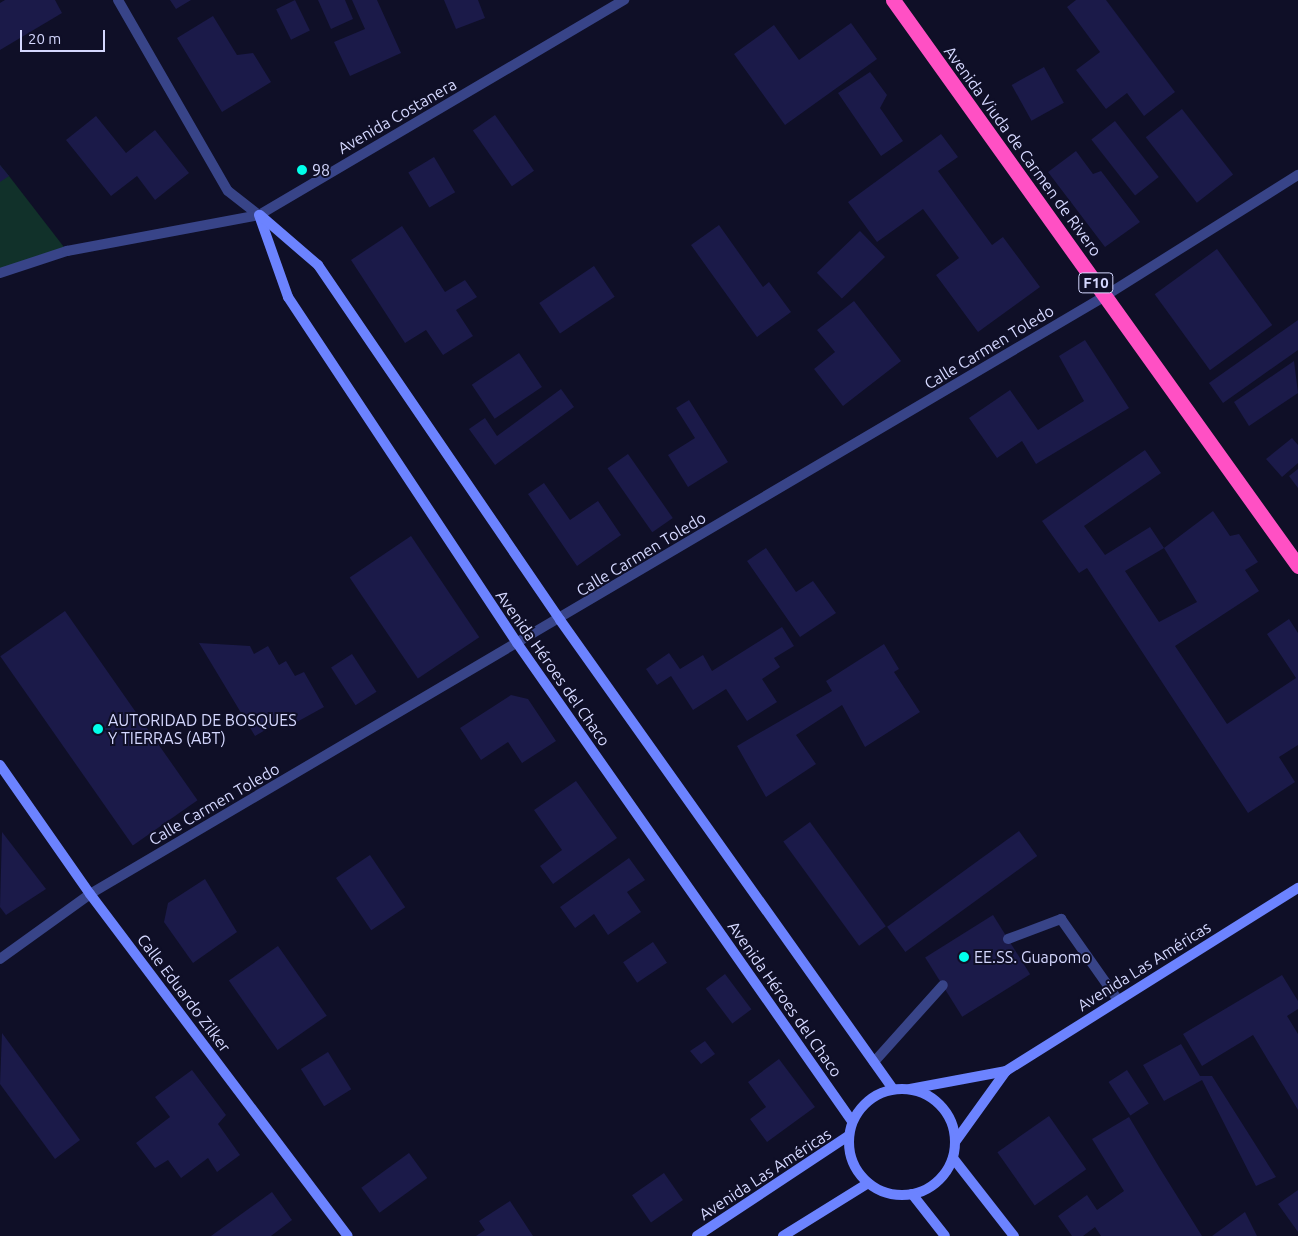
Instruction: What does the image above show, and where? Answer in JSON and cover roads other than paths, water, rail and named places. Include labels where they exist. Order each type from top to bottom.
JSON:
[{"type":"highway","name":"Avenida Viuda de Carmen de Rivero","points":[[893,0],[1298,566]]},
{"type":"street","name":"Avenida Héroes del Chaco","points":[[118,0],[228,191],[318,265],[560,620],[892,1089]]},
{"type":"street","name":"Avenida Costanera","points":[[1,272],[67,251],[259,215],[624,0]]},
{"type":"street","name":"Calle Carmen Toledo","points":[[0,959],[90,894],[517,643],[560,620],[1105,296],[1298,175]]},
{"type":"street","name":"Avenida Héroes del Chaco","points":[[259,215],[288,297],[517,643],[852,1121]]},
{"type":"street","name":"Calle Eduardo Zilker","points":[[0,765],[90,894],[348,1236]]},
{"type":"street","name":"Avenida Las Américas","points":[[910,1089],[1006,1071],[1298,888]]},
{"type":"street","points":[[1008,939],[1061,919],[1118,1000]]},
{"type":"street","points":[[874,1062],[943,985]]},
{"type":"street","name":"Avenida Las Américas","points":[[955,1142],[1006,1071]]},
{"type":"street","points":[[892,1089],[910,1089],[931,1098],[947,1114],[955,1142],[953,1158],[937,1182],[912,1194],[897,1195],[868,1184],[853,1162],[848,1136],[852,1121],[862,1106],[892,1089]]},
{"type":"street","name":"Avenida Las Américas","points":[[697,1236],[848,1136]]},
{"type":"street","points":[[953,1158],[1014,1236]]},
{"type":"street","points":[[783,1236],[868,1184]]},
{"type":"street","points":[[912,1194],[945,1236]]},
{"type":"place","name":"98","points":[[302,170]]},
{"type":"place","name":"AUTORIDAD DE BOSQUES Y TIERRAS (ABT)","points":[[98,729]]},
{"type":"place","name":"EE.SS. Guapomo","points":[[964,957]]}]
